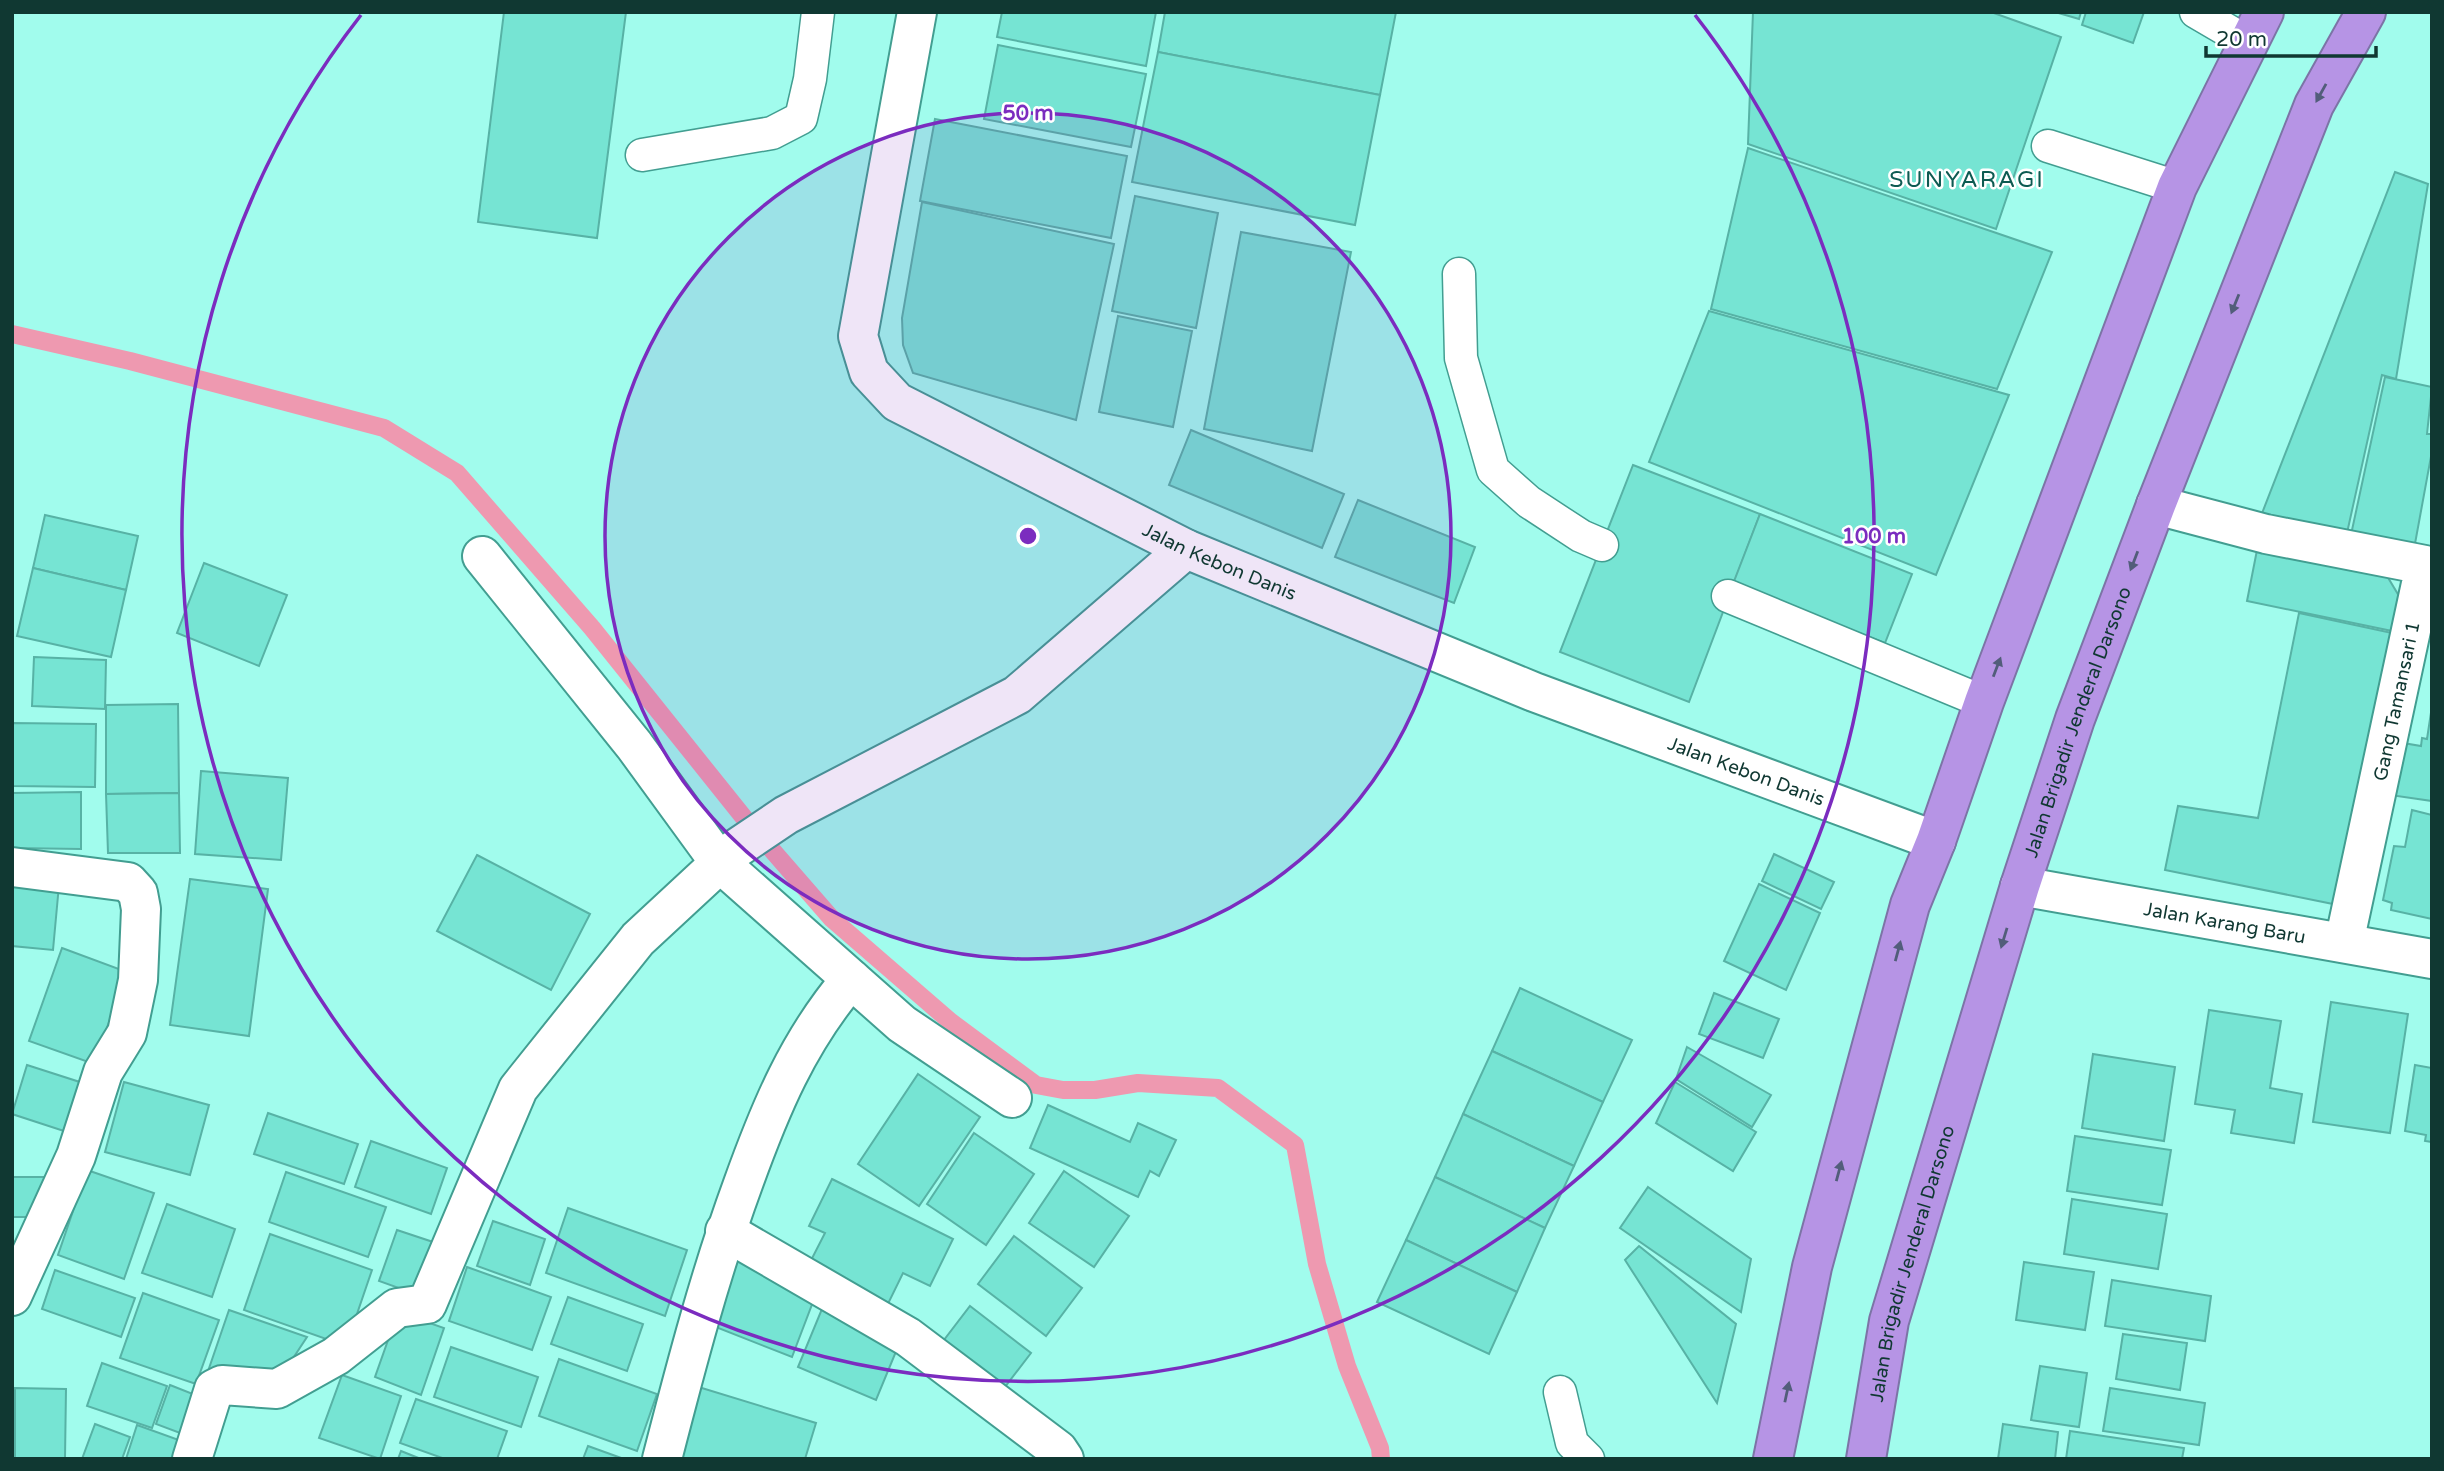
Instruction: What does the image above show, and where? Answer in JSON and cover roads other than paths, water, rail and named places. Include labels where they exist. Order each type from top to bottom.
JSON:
[{"type":"highway","name":"Jalan Brigadir Jenderal Darsono","points":[[1866,1459],[1889,1321],[2020,886],[2075,719],[2156,505],[2314,105],[2366,12]]},
{"type":"highway","points":[[1773,1459],[1816,1254],[1910,905],[2177,187],[2256,28]]},
{"type":"street","name":"Jalan Kebon Danis","points":[[918,12],[858,336],[869,372],[897,402],[1186,549],[1534,692],[1936,841]]},
{"type":"street","name":"Gang Tamansari 1","points":[[2156,505],[2266,534],[2428,566],[2344,943]]},
{"type":"street","points":[[192,1459],[214,1389],[222,1385],[277,1389],[336,1356],[397,1308],[427,1304],[518,1089],[638,939],[727,856],[786,815],[1017,695],[1186,549]]},
{"type":"street","points":[[482,556],[727,856],[851,979],[902,1024],[1012,1098]]},
{"type":"street","points":[[12,867],[128,882],[138,893],[141,909],[138,980],[127,1033],[103,1072],[76,1156],[12,1296]]},
{"type":"street","name":"Jalan Karang Baru","points":[[2020,886],[2432,959]]},
{"type":"street","points":[[662,1459],[725,1231],[769,1111],[792,1065],[830,1004],[851,979]]},
{"type":"street","points":[[725,1231],[908,1337],[1058,1450],[1063,1459]]},
{"type":"lane","points":[[642,155],[772,133],[801,118],[810,79],[818,12]]},
{"type":"lane","points":[[2196,12],[2256,28]]},
{"type":"lane","points":[[2048,146],[2177,187]]},
{"type":"lane","points":[[1459,274],[1461,358],[1493,470],[1529,502],[1581,536],[1602,545]]},
{"type":"lane","points":[[1728,596],[1984,702]]},
{"type":"lane","points":[[1560,1392],[1572,1443],[1588,1459]]},
{"type":"waterway","points":[[12,334],[130,361],[384,428],[457,473],[592,628],[745,819],[832,919],[951,1022],[1036,1085],[1063,1090],[1095,1090],[1138,1083],[1218,1088],[1295,1145],[1317,1264],[1347,1366],[1380,1448],[1381,1459]]},
{"type":"district","name":"SUNYARAGI","points":[[1967,179]]}]
